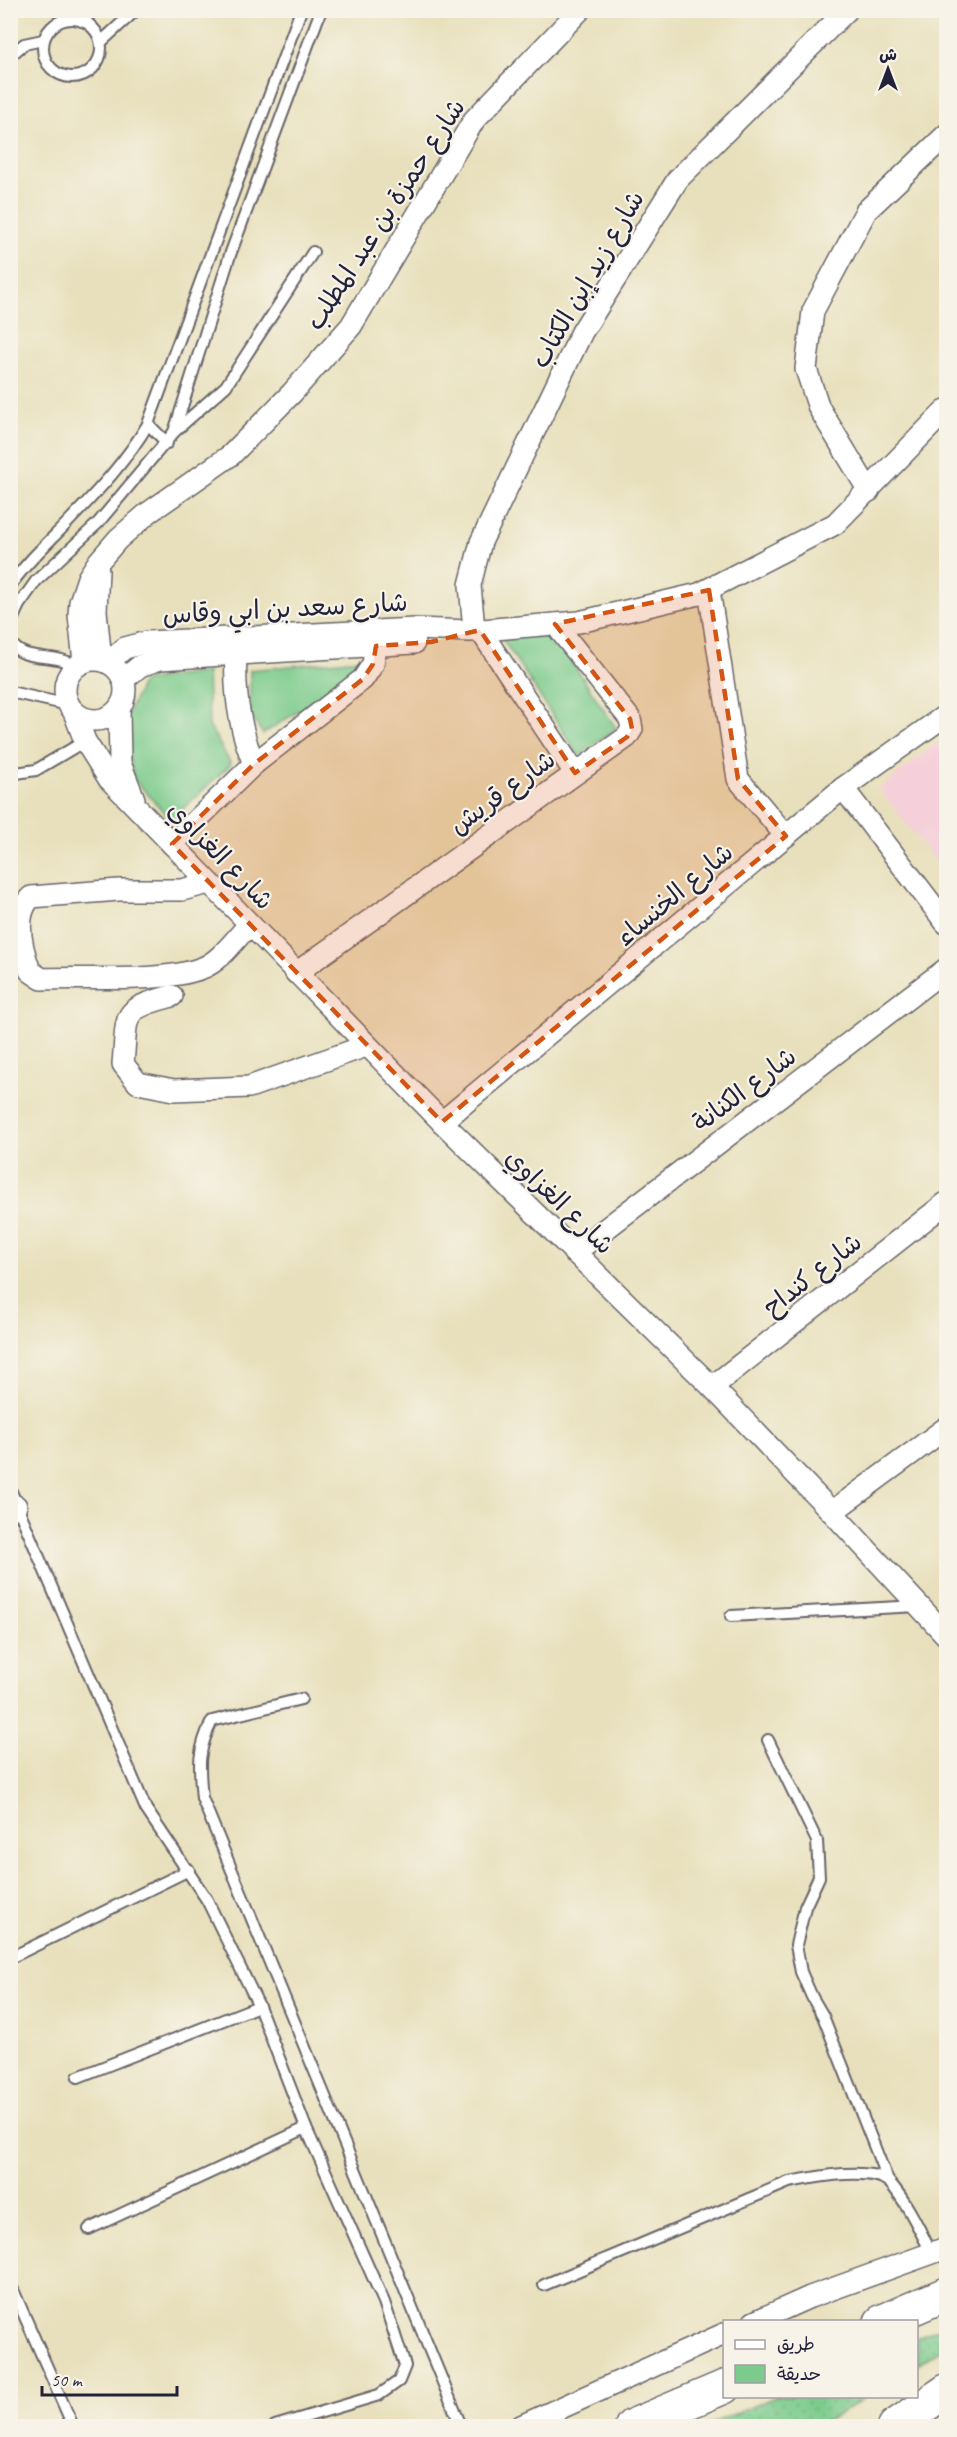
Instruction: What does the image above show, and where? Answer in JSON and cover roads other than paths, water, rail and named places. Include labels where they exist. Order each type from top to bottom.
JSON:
[{"type":"highway","points":[[886,2320],[946,2294]]},
{"type":"highway","points":[[632,2427],[723,2387]]},
{"type":"highway","points":[[896,2427],[946,2391]]},
{"type":"street","name":"شارع حمزة بن عبد المطلب","points":[[93,662],[79,615],[80,602],[88,578],[99,561],[118,538],[148,513],[231,455],[292,393],[351,326],[474,120],[579,10]]},
{"type":"street","name":"شارع زيد إبن الكتاب","points":[[474,630],[470,585],[481,542],[582,332],[678,179],[847,10]]},
{"type":"street","points":[[869,491],[819,408],[806,369],[813,311],[866,211],[946,135]]},
{"type":"street","name":"شارع سعد بن ابي وقاس","points":[[93,662],[147,642],[415,628],[474,630],[579,622],[699,594],[835,524],[946,410]]},
{"type":"street","points":[[923,434],[946,437]]},
{"type":"street","points":[[709,590],[738,779],[786,836]]},
{"type":"street","name":"شارع قريش","points":[[296,973],[627,737],[632,729],[630,719],[555,624]]},
{"type":"street","name":"شارع سعد بن ابي وقاس","points":[[124,679],[140,666],[160,659],[430,642],[474,630]]},
{"type":"street","points":[[474,630],[575,773]]},
{"type":"street","points":[[172,844],[254,764],[363,679],[373,664],[376,646]]},
{"type":"street","points":[[236,654],[238,710],[254,764]]},
{"type":"street","points":[[93,662],[120,672],[124,679],[126,695],[119,709],[105,719],[88,720],[71,708],[65,697],[66,680],[93,662]]},
{"type":"street","name":"شارع الغزاوي","points":[[71,708],[85,741],[110,779],[366,1046],[712,1388],[832,1512],[946,1635]]},
{"type":"street","name":"شارع الغزاوي","points":[[119,709],[120,763],[136,806]]},
{"type":"street","name":"شارع الخنساء","points":[[442,1122],[843,788],[946,715]]},
{"type":"street","points":[[843,788],[946,923]]},
{"type":"street","points":[[209,883],[182,890],[119,890],[31,897],[23,905],[20,919],[30,971],[42,979],[171,975],[203,968],[214,961],[249,925]]},
{"type":"street","name":"شارع الكنانة","points":[[574,1253],[946,969]]},
{"type":"street","points":[[172,996],[141,1004],[132,1009],[127,1021],[123,1064],[138,1083],[174,1090],[249,1087],[366,1046]]},
{"type":"street","name":"شارع كنداح","points":[[712,1388],[946,1203]]},
{"type":"street","points":[[832,1512],[946,1428]]},
{"type":"street","points":[[759,2320],[939,2250]]},
{"type":"street","points":[[521,2427],[723,2334]]},
{"type":"lane","points":[[82,21],[94,10]]},
{"type":"lane","points":[[101,42],[136,10]]},
{"type":"lane","points":[[10,586],[21,569],[76,513],[135,447],[148,424],[301,10]]},
{"type":"lane","points":[[10,624],[36,581],[98,523],[174,432],[230,255],[321,10]]},
{"type":"lane","points":[[63,20],[82,21],[97,33],[101,42],[101,52],[93,69],[75,78],[66,78],[57,74],[44,59],[43,40],[47,31],[63,20]]},
{"type":"lane","points":[[10,56],[24,44],[43,40]]},
{"type":"lane","points":[[174,432],[226,386],[313,252]]},
{"type":"lane","points":[[148,424],[167,443]]},
{"type":"lane","points":[[10,641],[14,647],[27,656],[53,656],[93,662]]},
{"type":"lane","points":[[10,692],[71,708]]},
{"type":"lane","points":[[10,774],[36,770],[85,741]]},
{"type":"lane","points":[[12,1502],[146,1809],[207,1900],[259,2006],[306,2128],[384,2302],[405,2367],[399,2380],[380,2395],[274,2427]]},
{"type":"lane","points":[[731,1616],[918,1606]]},
{"type":"lane","points":[[301,1699],[212,1721],[203,1738],[198,1759],[202,1798],[461,2427]]},
{"type":"lane","points":[[768,1740],[817,1841],[819,1877],[805,1907],[796,1945],[801,1972],[828,2027],[888,2181],[939,2250]]},
{"type":"lane","points":[[10,1958],[189,1870]]},
{"type":"lane","points":[[78,2078],[259,2006]]},
{"type":"lane","points":[[89,2229],[306,2128]]},
{"type":"lane","points":[[544,2285],[789,2182],[830,2174],[875,2176],[888,2181]]},
{"type":"lane","points":[[10,2283],[73,2427]]}]
